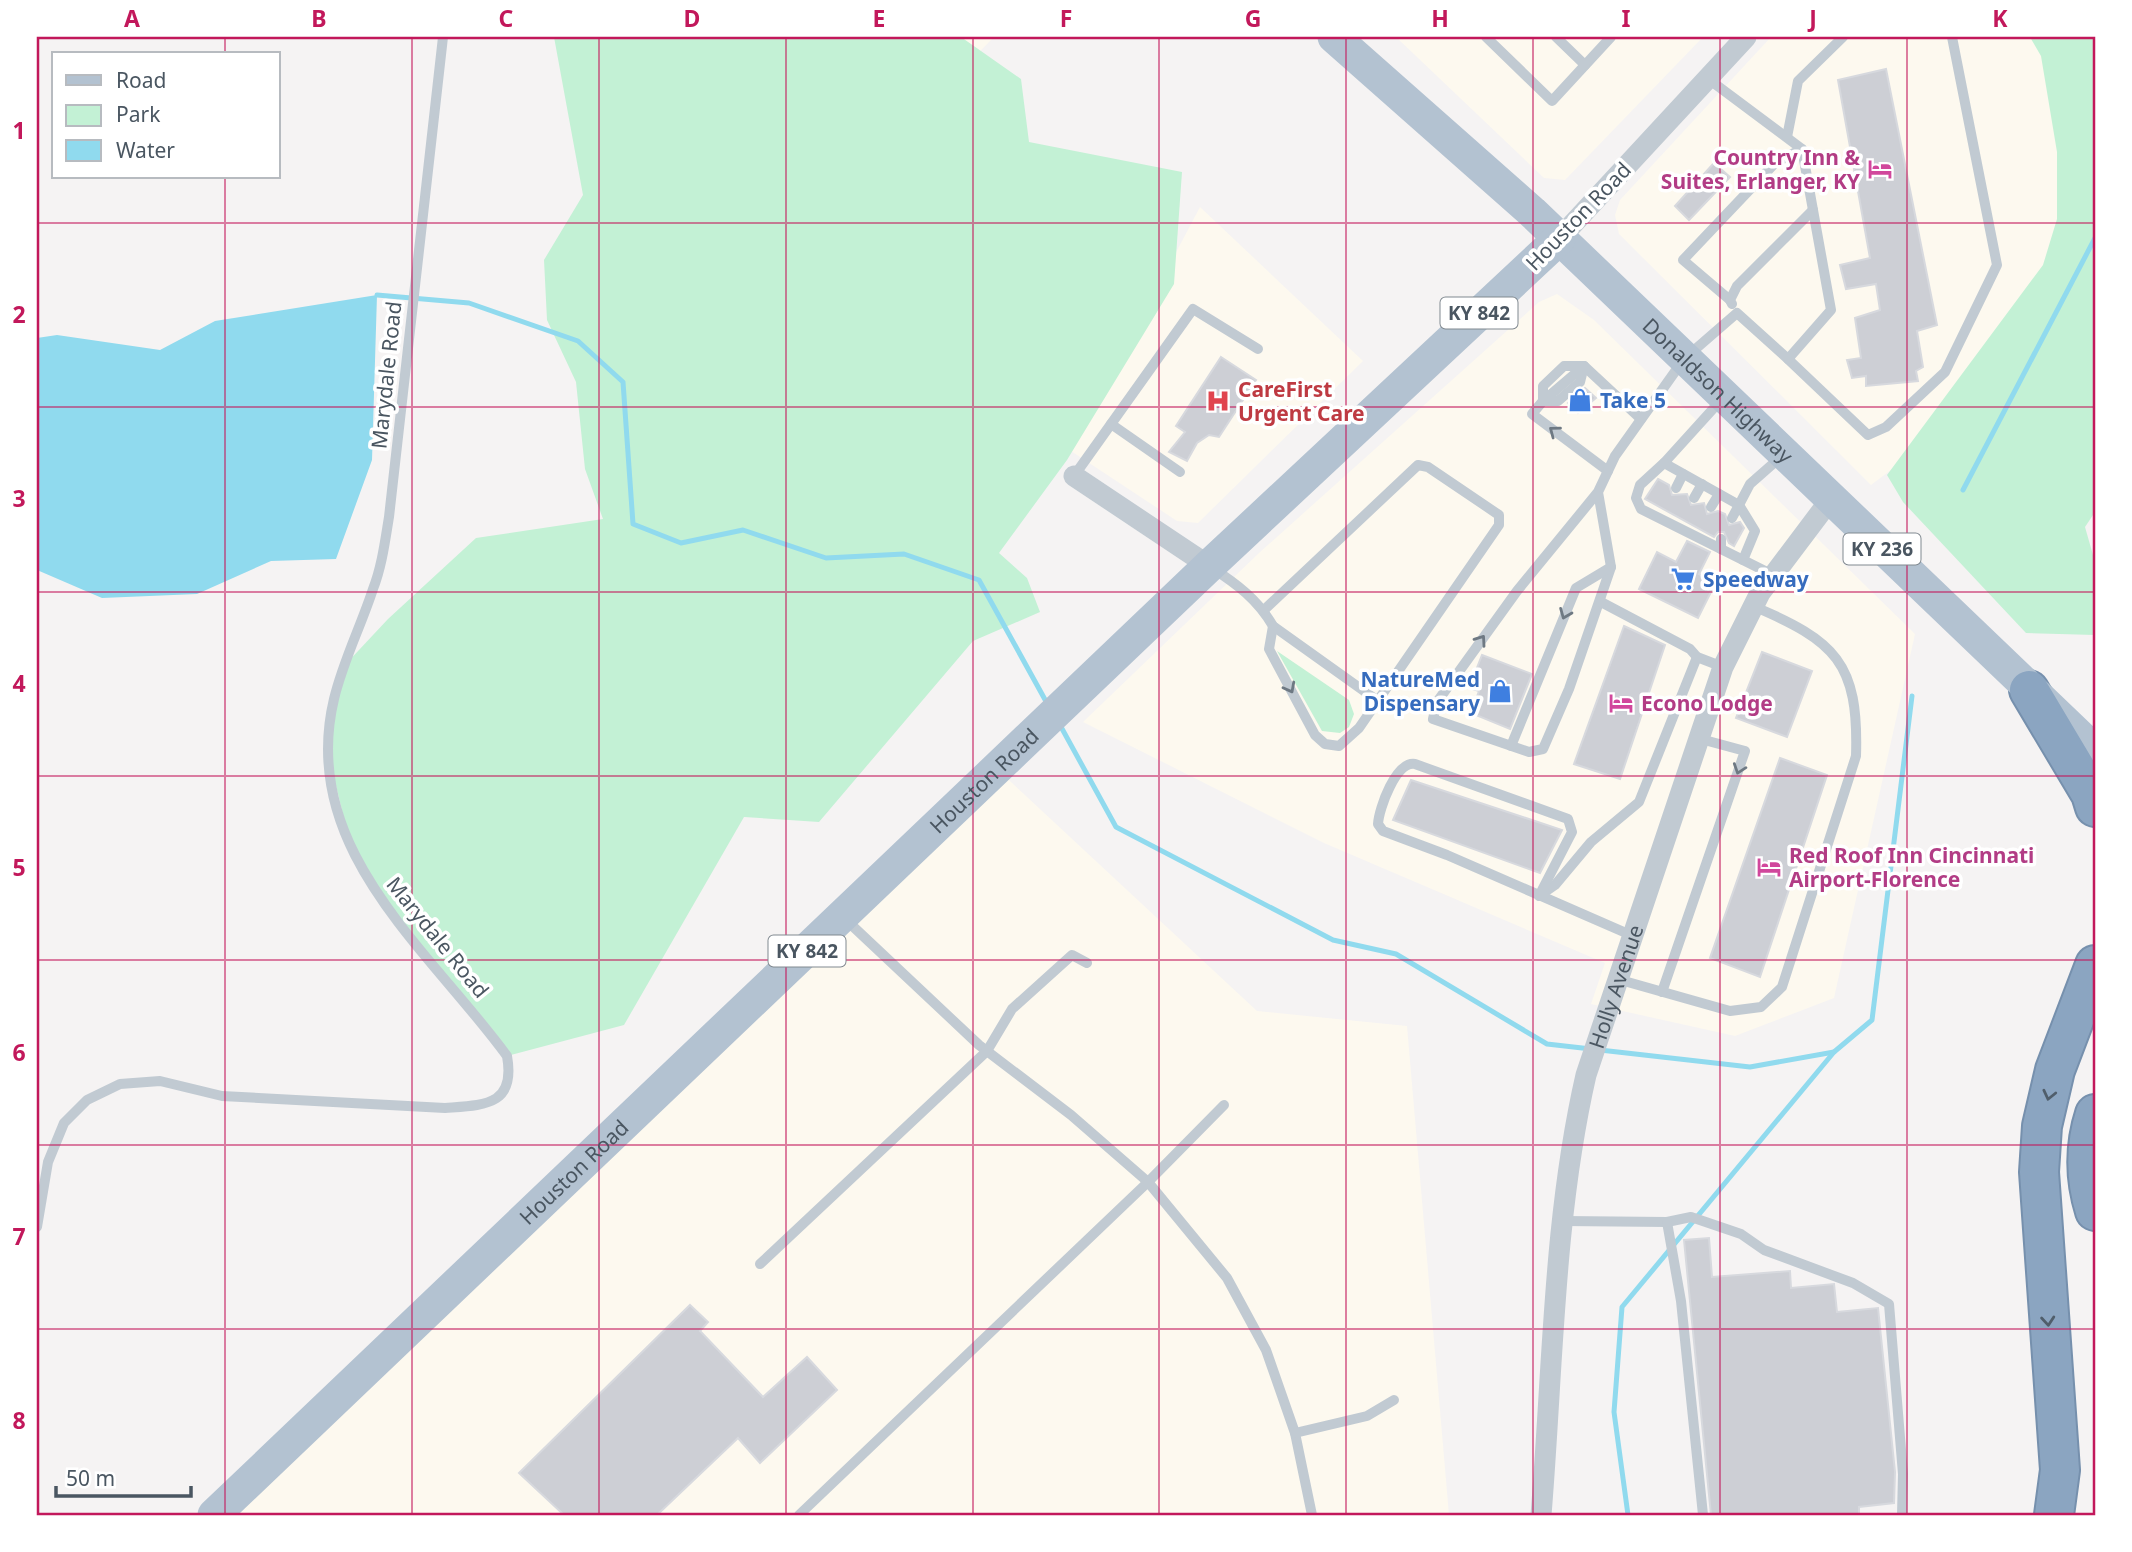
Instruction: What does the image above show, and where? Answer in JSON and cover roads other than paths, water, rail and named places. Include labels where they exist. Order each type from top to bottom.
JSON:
[{"type":"highway","points":[[2029,690],[2091,794],[2095,807]]},
{"type":"highway","points":[[2054,1515],[2060,1470],[2039,1172],[2048,1098],[2055,1070],[2084,1019],[2095,965]]},
{"type":"highway","points":[[2095,1114],[2089,1131],[2088,1175],[2095,1211]]},
{"type":"main road","name":"Donaldson Highway","points":[[1334,37],[1421,111],[1559,239],[2095,751]]},
{"type":"main road","name":"Houston Road","points":[[214,1515],[1209,566],[1559,239]]},
{"type":"street","name":"Houston Road","points":[[1559,239],[1746,37]]},
{"type":"street","points":[[1074,476],[1209,566]]},
{"type":"street","name":"Holly Avenue","points":[[1541,1515],[1563,1221],[1583,1086],[1697,738],[1723,667],[1753,606],[1830,500]]},
{"type":"lane","name":"Marydale Road","points":[[37,1227],[48,1162],[64,1123],[87,1100],[120,1084],[160,1081],[222,1096],[444,1108],[480,1105],[498,1099],[506,1088],[510,1072],[507,1056],[376,895],[339,816],[331,787],[328,753],[334,699],[374,587],[389,517],[443,37]]},
{"type":"lane","points":[[1486,37],[1552,101],[1611,37]]},
{"type":"lane","points":[[1556,37],[1585,65]]},
{"type":"lane","points":[[1787,137],[1798,81],[1843,37]]},
{"type":"lane","points":[[1802,149],[1776,162],[1683,260],[1730,300],[1737,313],[1868,435],[1886,427],[1945,372],[1997,265],[1952,37]]},
{"type":"lane","points":[[1707,78],[1802,149],[1831,310],[1788,359]]},
{"type":"lane","points":[[1730,300],[1737,286],[1813,210]]},
{"type":"lane","points":[[1074,476],[1193,309],[1258,349]]},
{"type":"lane","points":[[1598,492],[1611,567],[1601,602],[1543,749],[1530,752],[1433,719],[1437,702],[1517,591],[1598,492],[1641,419],[1684,359],[1737,313]]},
{"type":"lane","points":[[1608,471],[1531,414],[1543,401],[1543,386],[1564,366],[1584,366],[1641,419]]},
{"type":"lane","points":[[1543,401],[1558,401],[1580,382],[1584,366]]},
{"type":"lane","points":[[1724,397],[1664,463],[1640,485],[1636,498],[1641,509],[1662,514],[1721,544],[1743,560],[1773,575]]},
{"type":"lane","points":[[1111,424],[1180,472]]},
{"type":"lane","points":[[1732,518],[1750,484],[1784,454]]},
{"type":"lane","points":[[1664,463],[1739,505],[1755,531],[1743,560]]},
{"type":"lane","points":[[1264,610],[1414,468],[1425,465],[1497,511],[1500,520],[1409,658],[1348,741],[1339,746],[1325,744],[1315,735],[1269,649],[1273,626]]},
{"type":"lane","points":[[1676,488],[1683,474]]},
{"type":"lane","points":[[1695,498],[1702,484]]},
{"type":"lane","points":[[1711,507],[1719,494]]},
{"type":"lane","points":[[1209,566],[1238,585],[1264,610],[1273,626],[1378,701]]},
{"type":"lane","points":[[1511,746],[1576,588],[1611,567]]},
{"type":"lane","points":[[1601,602],[1690,649],[1697,657],[1723,667]]},
{"type":"lane","points":[[1617,979],[1730,1011],[1761,1007],[1782,987],[1856,756],[1857,723],[1849,682],[1829,648],[1800,626],[1753,606]]},
{"type":"lane","points":[[1539,896],[1555,885],[1591,842],[1639,802],[1697,657]]},
{"type":"lane","points":[[1662,992],[1745,751],[1697,738]]},
{"type":"lane","points":[[1539,896],[1572,832],[1568,819],[1415,764],[1409,763],[1399,769],[1378,815],[1378,824],[1383,831],[1447,855],[1539,896],[1633,936]]},
{"type":"lane","points":[[843,916],[987,1051],[1071,1115],[1149,1182],[1227,1278],[1266,1350],[1295,1433],[1312,1515]]},
{"type":"lane","points":[[761,1264],[987,1051],[1012,1009],[1072,956],[1087,963]]},
{"type":"lane","points":[[799,1515],[1149,1182],[1224,1105]]},
{"type":"lane","points":[[1563,1221],[1667,1222],[1691,1217],[1741,1234],[1764,1250],[1853,1283],[1889,1304],[1903,1474],[1902,1515]]},
{"type":"lane","points":[[1667,1222],[1681,1301],[1703,1515]]},
{"type":"lane","points":[[1295,1433],[1367,1416],[1394,1400]]},
{"type":"water","points":[[377,295],[372,460],[336,559],[271,561],[197,594],[102,598],[37,570],[37,338],[57,335],[160,350],[215,321]]},
{"type":"waterway","points":[[1963,490],[2095,238]]},
{"type":"waterway","points":[[377,295],[469,303],[578,341],[623,382],[633,524],[681,543],[743,530],[826,558],[904,554],[979,580],[1048,705]]},
{"type":"waterway","points":[[1628,1515],[1614,1412],[1622,1307],[1834,1052],[1872,1020],[1912,696]]},
{"type":"waterway","points":[[1060,725],[1116,827],[1333,940],[1396,954],[1547,1044],[1591,1049]]},
{"type":"waterway","points":[[1600,1050],[1750,1067],[1834,1052]]},
{"type":"place","name":"Country Inn & Suites, Erlanger, KY","points":[[1880,169]]},
{"type":"place","name":"Take 5","points":[[1580,400]]},
{"type":"place","name":"CareFirst Urgent Care","points":[[1218,401]]},
{"type":"place","name":"Speedway","points":[[1683,579]]},
{"type":"place","name":"NatureMed Dispensary","points":[[1500,691]]},
{"type":"place","name":"Econo Lodge","points":[[1621,703]]},
{"type":"place","name":"Red Roof Inn Cincinnati Airport-Florence","points":[[1769,867]]}]
